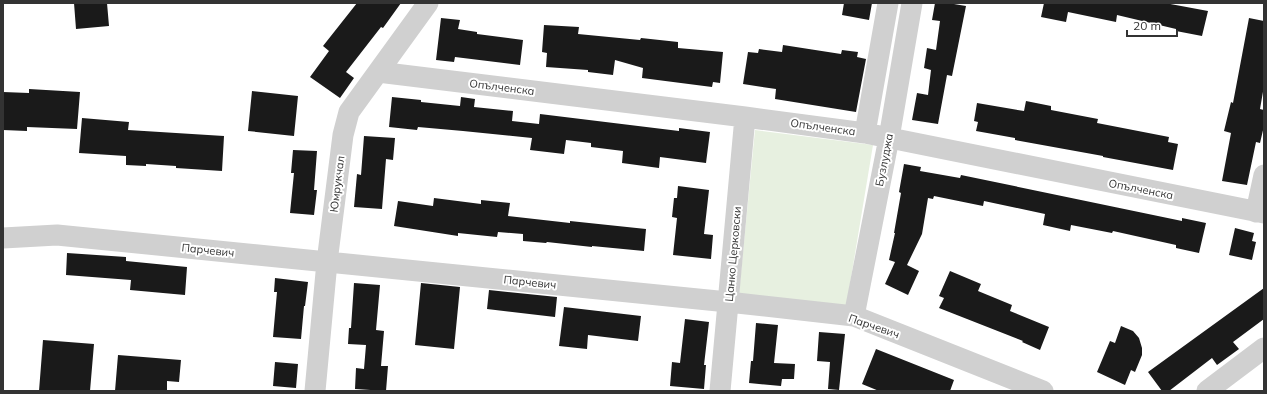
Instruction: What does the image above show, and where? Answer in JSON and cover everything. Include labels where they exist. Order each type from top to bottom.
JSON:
[{"type":"street","name":"Юмрукчал","points":[[315,391],[327,262],[343,135],[349,112],[428,3]]},
{"type":"street","points":[[866,133],[888,3]]},
{"type":"street","name":"Бузлуджа","points":[[854,316],[889,138],[912,3]]},
{"type":"street","name":"Опълченска","points":[[378,72],[866,133],[1260,212]]},
{"type":"street","name":"Цанко Церковски","points":[[720,391],[745,117]]},
{"type":"street","points":[[1260,212],[1264,175]]},
{"type":"street","name":"Парчевич","points":[[3,238],[57,235],[854,316],[1043,391]]},
{"type":"street","points":[[1206,391],[1264,348]]},
{"type":"green space","points":[[755,130],[873,145],[846,308],[739,294]]},
{"type":"building","points":[[74,3],[107,3],[109,26],[76,29]]},
{"type":"building","points":[[357,3],[401,3],[383,28],[381,27],[346,72],[354,78],[340,98],[310,77],[329,51],[323,46]]},
{"type":"building","points":[[844,3],[872,3],[869,20],[842,15]]},
{"type":"building","points":[[935,3],[948,3],[966,6],[952,76],[947,75],[938,124],[912,120],[917,93],[928,95],[931,70],[924,68],[927,48],[936,50],[940,21],[932,20]]},
{"type":"building","points":[[1044,3],[1165,3],[1208,11],[1202,36],[1176,31],[1176,29],[1117,15],[1116,22],[1068,12],[1066,22],[1041,17]]},
{"type":"building","points":[[441,18],[460,20],[458,29],[477,32],[477,34],[523,40],[520,65],[455,57],[454,62],[436,60]]},
{"type":"building","points":[[1249,18],[1264,21],[1264,86],[1260,109],[1264,110],[1264,126],[1260,143],[1256,142],[1247,185],[1222,181],[1231,133],[1224,131],[1231,102],[1233,103]]},
{"type":"building","points":[[544,25],[579,27],[578,34],[678,42],[678,48],[723,52],[720,83],[713,82],[712,87],[642,78],[643,68],[615,60],[613,75],[588,72],[588,70],[546,67],[547,53],[542,52]]},
{"type":"building","points":[[783,45],[841,54],[842,50],[858,52],[857,57],[866,59],[856,112],[775,99],[776,89],[743,84],[748,52],[758,53],[759,49],[782,52]]},
{"type":"building","points":[[29,89],[80,92],[77,129],[27,127],[27,131],[3,130],[3,92],[29,93]]},
{"type":"building","points":[[252,91],[298,96],[294,136],[248,131]]},
{"type":"building","points":[[392,97],[460,106],[461,97],[475,99],[474,107],[513,111],[512,121],[539,124],[540,114],[679,131],[679,128],[710,132],[706,163],[660,157],[659,168],[622,163],[623,151],[591,147],[591,143],[566,140],[564,154],[530,150],[532,138],[418,127],[417,130],[389,127]]},
{"type":"building","points":[[1026,101],[1051,106],[1051,110],[1098,119],[1097,123],[1169,137],[1168,142],[1178,144],[1173,170],[1015,140],[1015,138],[976,131],[978,122],[974,121],[977,103],[1024,111]]},
{"type":"building","points":[[82,118],[129,122],[128,130],[224,136],[222,171],[176,168],[176,166],[146,164],[146,166],[126,165],[126,156],[79,153]]},
{"type":"building","points":[[364,136],[395,138],[393,160],[386,159],[382,209],[354,207],[357,174],[361,175]]},
{"type":"building","points":[[293,150],[317,151],[314,190],[317,190],[314,215],[290,213],[294,173],[291,173]]},
{"type":"building","points":[[904,164],[921,167],[920,171],[960,178],[961,175],[1182,221],[1182,218],[1206,223],[1199,253],[1176,248],[1176,245],[1113,231],[1112,233],[1071,225],[1070,231],[1043,225],[1045,214],[984,201],[983,206],[934,196],[933,199],[928,198],[922,234],[907,265],[919,271],[908,295],[885,284],[895,262],[889,260],[895,233],[901,193],[899,192]]},
{"type":"building","points":[[678,186],[709,190],[704,234],[713,235],[711,259],[673,255],[677,218],[672,217],[674,198],[677,198]]},
{"type":"building","points":[[434,198],[481,204],[481,200],[510,203],[508,216],[646,229],[644,251],[523,241],[523,234],[498,232],[497,237],[458,233],[458,236],[394,226],[398,201],[433,206]]},
{"type":"building","points":[[1235,228],[1254,233],[1252,241],[1256,242],[1252,260],[1229,255]]},
{"type":"building","points":[[67,253],[126,257],[126,261],[187,267],[185,295],[130,290],[131,280],[66,275]]},
{"type":"building","points":[[950,271],[981,284],[978,291],[1012,305],[1010,311],[1049,327],[1040,350],[1022,342],[1023,341],[939,308],[944,298],[939,296]]},
{"type":"building","points":[[275,278],[308,282],[301,339],[273,337],[277,292],[274,292]]},
{"type":"building","points":[[354,283],[380,285],[376,330],[384,331],[381,366],[388,366],[386,391],[355,389],[356,368],[364,369],[366,345],[348,344],[349,328],[351,328]]},
{"type":"building","points":[[421,283],[460,287],[454,349],[415,345]]},
{"type":"building","points":[[1264,288],[1264,319],[1233,342],[1239,349],[1217,365],[1212,358],[1169,391],[1162,391],[1148,372]]},
{"type":"building","points":[[489,290],[557,297],[555,317],[487,309]]},
{"type":"building","points":[[564,307],[641,316],[638,341],[588,335],[587,349],[559,346]]},
{"type":"building","points":[[685,319],[709,322],[704,365],[706,365],[704,389],[670,386],[672,362],[680,363]]},
{"type":"building","points":[[756,323],[778,325],[774,363],[795,364],[794,379],[782,379],[781,386],[749,383],[751,361],[753,361]]},
{"type":"building","points":[[1121,326],[1133,331],[1139,338],[1142,348],[1142,355],[1135,372],[1131,370],[1125,385],[1097,372],[1110,341],[1115,343]]},
{"type":"building","points":[[819,332],[845,334],[839,390],[828,389],[830,362],[817,361]]},
{"type":"building","points":[[43,340],[94,344],[90,391],[39,391]]},
{"type":"building","points":[[876,349],[954,380],[950,391],[879,391],[862,384]]},
{"type":"building","points":[[118,355],[181,360],[179,382],[167,381],[167,391],[115,391]]},
{"type":"building","points":[[275,362],[298,364],[296,388],[273,386]]}]
